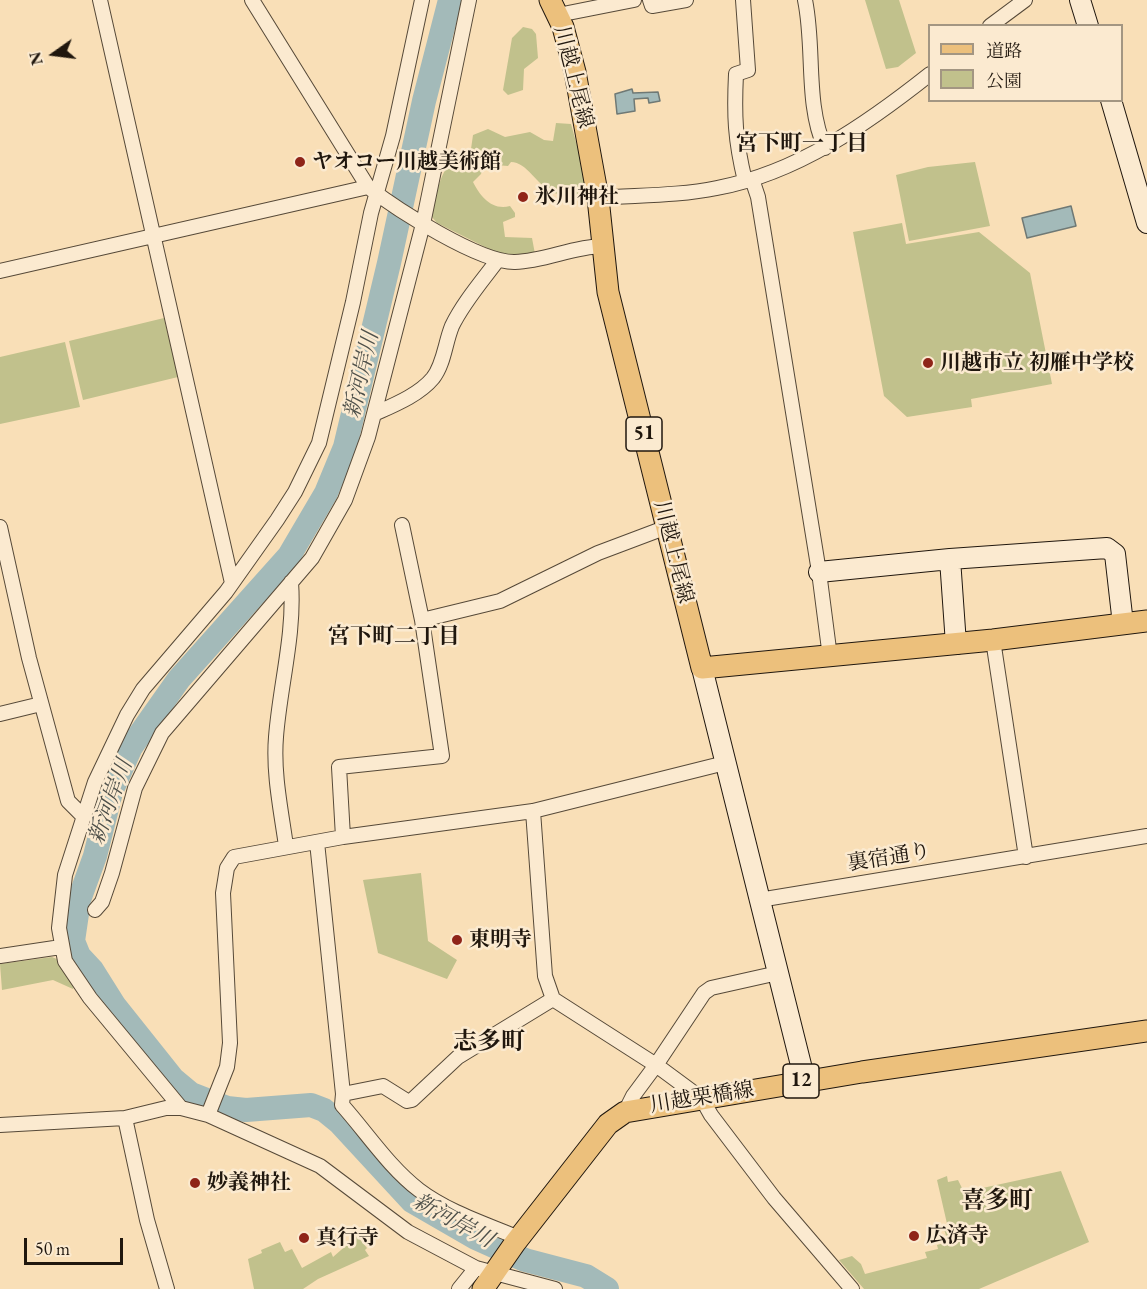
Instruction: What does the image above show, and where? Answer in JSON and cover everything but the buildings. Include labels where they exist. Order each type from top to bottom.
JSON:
[{"type":"main road","name":"川越上尾線","points":[[554,7],[575,72],[598,198],[610,305],[702,668]]},
{"type":"main road","points":[[702,668],[956,644],[1147,621]]},
{"type":"main road","name":"川越栗橋線","points":[[487,1275],[608,1124],[625,1112],[805,1081],[1147,1031]]},
{"type":"street","points":[[100,0],[232,583]]},
{"type":"street","points":[[252,0],[377,194],[418,222],[497,261],[537,259],[602,246]]},
{"type":"street","points":[[181,1107],[90,998],[69,968],[61,947],[59,928],[61,898],[71,852],[106,759],[143,689],[232,583],[295,492],[319,443],[353,302],[363,248],[393,136],[422,0]]},
{"type":"street","points":[[95,910],[102,902],[112,873],[135,788],[162,733],[312,558],[345,500],[374,414],[469,0]]},
{"type":"street","points":[[554,7],[634,0]]},
{"type":"street","points":[[650,0],[652,6],[686,0]]},
{"type":"street","points":[[743,0],[748,70],[736,74],[735,142],[758,197],[819,572],[830,657]]},
{"type":"street","points":[[805,0],[811,30],[813,105],[817,132],[825,148]]},
{"type":"street","points":[[993,24],[1025,0]]},
{"type":"street","points":[[1080,0],[1087,24]]},
{"type":"street","points":[[598,198],[698,191],[749,180],[825,148],[928,75]]},
{"type":"street","points":[[1111,102],[1147,223]]},
{"type":"street","points":[[0,271],[153,237],[377,194]]},
{"type":"street","points":[[374,414],[397,404],[431,381],[439,370],[445,343],[454,323],[497,261]]},
{"type":"street","points":[[343,837],[339,767],[442,756],[422,620],[402,525]]},
{"type":"street","points":[[0,527],[41,704],[68,801],[83,816]]},
{"type":"street","points":[[422,620],[501,601],[598,553],[667,527]]},
{"type":"street","points":[[819,572],[950,559],[1107,548],[1115,554],[1123,624]]},
{"type":"street","points":[[950,559],[956,644]]},
{"type":"street","points":[[286,846],[276,775],[276,740],[290,638],[291,582]]},
{"type":"street","points":[[993,640],[1026,857]]},
{"type":"street","points":[[702,668],[805,1081]]},
{"type":"street","points":[[0,714],[41,704]]},
{"type":"street","points":[[209,1112],[227,1067],[230,1043],[230,996],[224,893],[227,868],[234,857],[343,837],[533,811],[725,763]]},
{"type":"street","points":[[533,811],[545,976],[553,999],[656,1065],[702,1099],[774,1198],[852,1289]]},
{"type":"street","name":"裏宿通り","points":[[759,900],[1147,836]]},
{"type":"street","points":[[317,842],[343,1094],[342,1105],[387,1159],[420,1191],[517,1240]]},
{"type":"street","points":[[0,956],[61,947]]},
{"type":"street","points":[[625,1112],[633,1096],[704,993],[711,988],[778,973]]},
{"type":"street","points":[[343,1094],[383,1086],[407,1101],[412,1100],[458,1056],[553,999]]},
{"type":"street","points":[[0,1125],[125,1118],[166,1108],[181,1107],[209,1112],[320,1166],[408,1232],[487,1275],[555,1289]]},
{"type":"street","points":[[125,1118],[147,1220],[167,1289]]},
{"type":"street","points":[[459,1289],[487,1275]]},
{"type":"green space","points":[[865,0],[899,0],[916,53],[898,67],[886,69]]},
{"type":"green space","points":[[523,27],[532,29],[536,34],[538,58],[524,69],[523,90],[508,95],[503,90],[512,38]]},
{"type":"green space","points":[[556,123],[571,124],[588,185],[585,194],[564,195],[552,192],[522,166],[511,162],[508,166],[484,164],[481,174],[473,182],[487,201],[498,206],[510,206],[515,217],[503,222],[505,237],[532,238],[535,254],[507,258],[437,223],[432,217],[442,176],[453,160],[471,149],[473,135],[488,129],[505,137],[530,132],[544,140],[553,141]]},
{"type":"green space","points":[[975,162],[990,226],[909,241],[896,175],[928,167]]},
{"type":"green space","points":[[902,223],[906,244],[979,232],[1030,273],[1052,384],[971,399],[972,407],[907,417],[884,396],[853,232]]},
{"type":"green space","points":[[164,318],[178,377],[83,400],[69,341]]},
{"type":"green space","points":[[65,342],[80,407],[0,424],[0,357]]},
{"type":"green space","points":[[421,873],[428,941],[457,960],[447,979],[378,953],[363,880]]},
{"type":"green space","points":[[52,957],[59,960],[75,983],[73,989],[53,980],[2,990],[0,964]]},
{"type":"green space","points":[[1061,1171],[1089,1242],[979,1289],[864,1289],[839,1260],[852,1256],[861,1264],[865,1274],[927,1258],[925,1252],[938,1249],[937,1245],[948,1242],[944,1229],[948,1228],[937,1180],[947,1176],[948,1182],[958,1180],[964,1192]]},
{"type":"green space","points":[[357,1236],[367,1248],[365,1250],[369,1256],[318,1279],[303,1289],[254,1289],[248,1259],[262,1253],[261,1250],[280,1242],[285,1252],[292,1249],[302,1268],[331,1252],[333,1257]]},
{"type":"water","points":[[632,89],[633,93],[658,92],[660,101],[649,103],[648,98],[634,99],[635,111],[617,114],[615,94]]},
{"type":"water","points":[[1071,206],[1076,226],[1027,238],[1022,218]]},
{"type":"waterway","name":"新河岸川","points":[[450,0],[424,101],[389,263],[345,447],[326,493],[289,556],[179,679],[131,747],[111,792],[95,856],[79,900],[73,941],[79,956],[92,970],[114,1005],[173,1079],[191,1094],[227,1108],[246,1110],[311,1105],[324,1110],[340,1123],[412,1201],[476,1238],[525,1260],[586,1276],[607,1289]]},
{"type":"place","name":"ヤオコー川越美術館","points":[[300,162]]},
{"type":"place","name":"氷川神社","points":[[523,197]]},
{"type":"place","name":"川越市立 初雁中学校","points":[[928,363]]},
{"type":"place","name":"東明寺","points":[[457,940]]},
{"type":"place","name":"妙義神社","points":[[195,1183]]},
{"type":"place","name":"広済寺","points":[[914,1236]]},
{"type":"place","name":"真行寺","points":[[304,1238]]},
{"type":"district","name":"宮下町一丁目","points":[[802,144]]},
{"type":"district","name":"宮下町二丁目","points":[[394,637]]},
{"type":"district","name":"志多町","points":[[489,1042]]},
{"type":"district","name":"喜多町","points":[[997,1201]]}]
